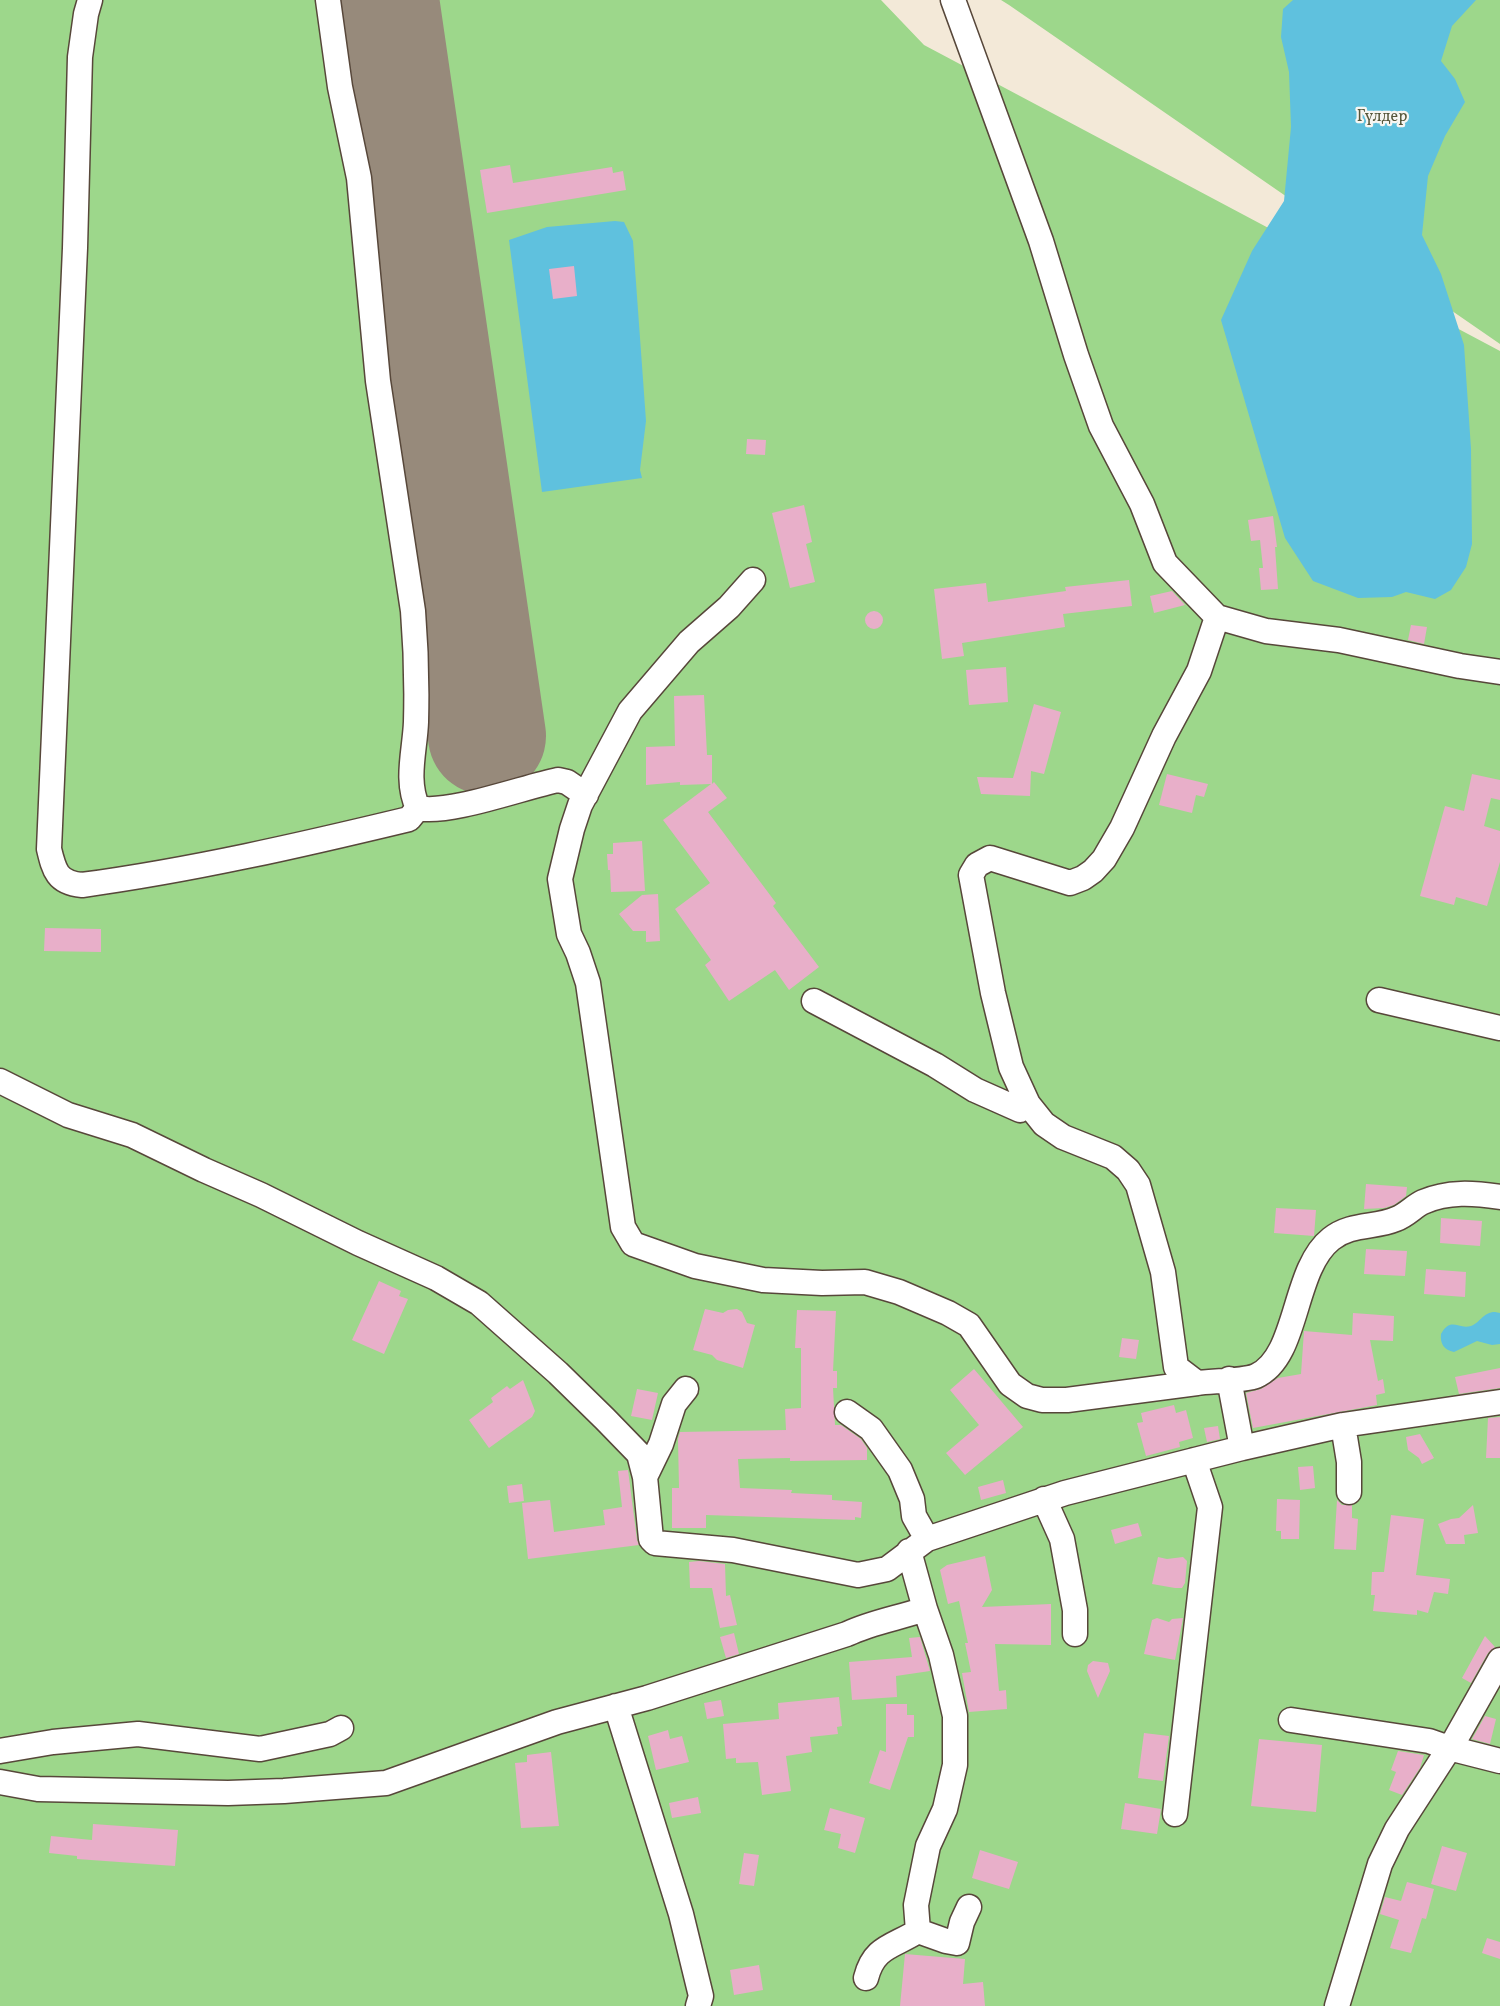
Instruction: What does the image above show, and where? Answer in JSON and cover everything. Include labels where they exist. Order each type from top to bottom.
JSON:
[{"type":"street","points":[[90,0],[82,45],[78,95],[75,260],[49,849],[53,870],[70,884],[82,885],[193,867],[409,819],[417,808]]},
{"type":"street","points":[[328,0],[340,87],[359,178],[378,381],[413,611],[416,639],[416,723],[412,796],[417,808]]},
{"type":"street","points":[[953,0],[1041,241],[1076,355],[1101,426],[1142,504],[1165,563],[1217,617],[1266,631],[1339,640],[1448,664],[1500,672]]},
{"type":"street","points":[[753,580],[729,607],[689,642],[630,711],[580,805],[560,879],[569,934],[588,983],[623,1227],[633,1244],[695,1266],[763,1280],[822,1283],[865,1282],[899,1292],[948,1313],[969,1325],[1010,1384],[1027,1396],[1042,1400],[1067,1400],[1254,1377],[1270,1367],[1283,1347],[1312,1260],[1331,1239],[1352,1228],[1394,1220],[1421,1203],[1444,1195],[1472,1193],[1500,1197]]},
{"type":"street","points":[[1197,1383],[1176,1367],[1163,1272],[1138,1185],[1128,1170],[1113,1157],[1063,1137],[1044,1124],[1028,1104],[1011,1067],[993,993],[971,875],[977,866],[990,858],[1070,883],[1094,871],[1104,859],[1122,828],[1164,736],[1199,670],[1217,617]]},
{"type":"street","points":[[417,808],[426,810],[462,804],[558,780],[567,782],[586,795]]},
{"type":"street","points":[[1379,1000],[1500,1028]]},
{"type":"street","points":[[814,1001],[935,1065],[985,1095],[1020,1110],[1028,1104]]},
{"type":"street","points":[[0,1081],[68,1115],[132,1135],[261,1195],[417,1269],[479,1304],[550,1366],[639,1454],[645,1477],[651,1539],[655,1543],[734,1550],[858,1575],[887,1569],[918,1545],[1044,1499],[1242,1448],[1343,1425],[1500,1402]]},
{"type":"street","points":[[1229,1379],[1242,1448]]},
{"type":"street","points":[[645,1477],[661,1444],[674,1404],[686,1389]]},
{"type":"street","points":[[848,1412],[871,1429],[900,1470],[912,1499],[925,1609],[941,1654],[955,1716],[955,1765],[945,1809],[928,1846],[916,1905],[918,1931]]},
{"type":"street","points":[[1343,1425],[1349,1461],[1349,1492]]},
{"type":"street","points":[[1175,1814],[1210,1507],[1194,1460]]},
{"type":"street","points":[[1044,1499],[1062,1539],[1074,1610],[1075,1634]]},
{"type":"street","points":[[0,1782],[38,1789],[228,1793],[386,1783],[516,1736],[647,1698],[847,1634],[867,1624],[925,1609]]},
{"type":"street","points":[[1337,2006],[1380,1864],[1401,1822],[1449,1748],[1500,1660]]},
{"type":"street","points":[[616,1706],[681,1914],[702,1996],[698,2006]]},
{"type":"street","points":[[1291,1720],[1429,1741],[1500,1761]]},
{"type":"street","points":[[0,1751],[53,1742],[138,1734],[260,1749],[330,1734],[341,1728]]},
{"type":"street","points":[[918,1931],[946,1941],[957,1942],[969,1907]]},
{"type":"street","points":[[866,1978],[869,1968],[881,1949],[902,1941],[918,1931]]},
{"type":"green space","points":[[0,0],[881,0],[924,45],[1500,351],[1500,2006],[0,2006]]},
{"type":"green space","name":"Гүлдер","points":[[1001,0],[1500,0],[1500,344],[1009,5]]},
{"type":"water","points":[[1293,0],[1476,0],[1452,26],[1441,61],[1455,79],[1465,102],[1445,136],[1428,176],[1422,235],[1441,274],[1464,345],[1471,449],[1472,544],[1466,567],[1451,590],[1435,599],[1406,592],[1392,597],[1358,598],[1313,581],[1285,538],[1221,320],[1252,251],[1284,201],[1291,127],[1289,72],[1281,37],[1283,9]]},
{"type":"water","points":[[448,82],[453,108],[456,158],[451,163],[435,161],[429,124],[432,86]]},
{"type":"water","points":[[624,222],[633,241],[646,421],[640,470],[642,478],[542,492],[509,240],[547,227]]},
{"type":"water","points":[[1495,1312],[1500,1313],[1500,1344],[1492,1345],[1477,1341],[1454,1352],[1443,1346],[1441,1334],[1448,1326],[1471,1326]]},
{"type":"building","points":[[510,165],[513,183],[612,167],[613,173],[623,171],[626,190],[487,213],[480,170]]},
{"type":"building","points":[[574,266],[577,296],[553,299],[549,269]]},
{"type":"building","points":[[747,439],[766,440],[765,455],[746,454]]},
{"type":"building","points":[[804,505],[812,542],[806,544],[815,582],[790,588],[772,513]]},
{"type":"building","points":[[1273,516],[1277,547],[1275,547],[1278,589],[1261,590],[1259,568],[1263,568],[1260,540],[1251,541],[1248,520]]},
{"type":"building","points":[[1129,580],[1132,606],[1063,614],[1065,627],[962,643],[964,656],[942,659],[934,589],[986,583],[988,602],[1066,591],[1065,587]]},
{"type":"building","points":[[1172,591],[1185,605],[1154,613],[1150,596]]},
{"type":"building","points":[[874,611],[880,614],[883,620],[880,626],[874,629],[868,626],[865,620],[868,614]]},
{"type":"building","points":[[1411,625],[1427,627],[1424,644],[1408,640]]},
{"type":"building","points":[[1006,667],[1008,702],[969,705],[966,670]]},
{"type":"building","points":[[704,695],[707,755],[712,755],[712,784],[714,782],[727,798],[708,812],[776,903],[773,906],[819,967],[789,990],[775,970],[729,1001],[705,965],[711,960],[675,909],[710,883],[663,820],[711,784],[680,785],[680,782],[646,785],[646,747],[675,746],[674,696]]},
{"type":"building","points":[[1034,704],[1061,712],[1044,774],[1031,771],[1030,796],[981,794],[977,777],[1013,778]]},
{"type":"building","points":[[1167,774],[1208,784],[1204,797],[1196,795],[1192,813],[1159,805]]},
{"type":"building","points":[[1472,774],[1500,780],[1500,800],[1491,798],[1484,826],[1500,831],[1500,862],[1487,906],[1456,897],[1454,905],[1420,896],[1445,806],[1464,811]]},
{"type":"building","points":[[642,841],[645,891],[611,892],[607,854],[613,854],[613,843]]},
{"type":"building","points":[[658,894],[660,941],[646,942],[646,931],[633,931],[619,914],[642,895]]},
{"type":"building","points":[[45,928],[101,929],[101,952],[44,951]]},
{"type":"building","points":[[1366,1184],[1407,1187],[1406,1196],[1394,1205],[1364,1209]]},
{"type":"building","points":[[1276,1208],[1316,1210],[1314,1236],[1274,1233]]},
{"type":"building","points":[[1441,1218],[1482,1221],[1480,1246],[1440,1243]]},
{"type":"building","points":[[1366,1249],[1407,1251],[1405,1276],[1364,1274]]},
{"type":"building","points":[[1426,1269],[1466,1272],[1465,1297],[1424,1294]]},
{"type":"building","points":[[379,1281],[401,1291],[399,1296],[408,1299],[384,1354],[352,1340]]},
{"type":"building","points":[[705,1309],[723,1313],[737,1309],[742,1312],[747,1323],[755,1325],[743,1368],[693,1350]]},
{"type":"building","points":[[797,1310],[836,1311],[833,1371],[837,1371],[837,1388],[833,1388],[835,1425],[841,1425],[861,1439],[867,1448],[867,1460],[738,1459],[740,1488],[792,1490],[791,1493],[832,1495],[832,1500],[862,1502],[861,1518],[855,1517],[855,1520],[706,1515],[706,1528],[672,1528],[672,1488],[679,1488],[678,1439],[680,1432],[786,1430],[785,1409],[801,1408],[801,1348],[795,1348]]},
{"type":"building","points":[[1353,1313],[1394,1316],[1393,1341],[1370,1340],[1378,1381],[1383,1379],[1385,1393],[1376,1395],[1377,1405],[1253,1428],[1246,1393],[1261,1389],[1278,1378],[1301,1374],[1304,1331],[1352,1335]]},
{"type":"building","points":[[1122,1338],[1139,1340],[1136,1359],[1119,1357]]},
{"type":"building","points":[[1500,1368],[1500,1388],[1459,1394],[1455,1377]]},
{"type":"building","points":[[974,1369],[1023,1427],[965,1475],[946,1453],[979,1425],[950,1390]]},
{"type":"building","points":[[523,1380],[535,1411],[532,1417],[489,1448],[469,1420],[493,1402],[491,1398],[507,1386],[510,1389]]},
{"type":"building","points":[[637,1389],[658,1393],[652,1420],[631,1416]]},
{"type":"building","points":[[1174,1405],[1176,1413],[1186,1410],[1193,1438],[1179,1442],[1180,1447],[1146,1456],[1137,1423],[1143,1422],[1141,1413]]},
{"type":"building","points":[[1500,1417],[1500,1458],[1486,1458],[1488,1418]]},
{"type":"building","points":[[1218,1426],[1220,1439],[1207,1442],[1204,1428]]},
{"type":"building","points":[[1420,1434],[1434,1458],[1422,1464],[1419,1458],[1408,1450],[1406,1437]]},
{"type":"building","points":[[1313,1466],[1315,1488],[1300,1490],[1298,1467]]},
{"type":"building","points":[[628,1470],[639,1545],[528,1559],[522,1503],[550,1500],[554,1532],[605,1525],[603,1510],[622,1507],[618,1471]]},
{"type":"building","points":[[1003,1480],[1006,1493],[981,1500],[978,1487]]},
{"type":"building","points":[[522,1484],[524,1501],[509,1503],[507,1486]]},
{"type":"building","points":[[1277,1499],[1300,1500],[1299,1539],[1281,1539],[1281,1531],[1276,1531]]},
{"type":"building","points":[[1337,1500],[1342,1505],[1352,1505],[1352,1518],[1358,1519],[1356,1550],[1334,1549]]},
{"type":"building","points":[[1473,1505],[1478,1533],[1464,1535],[1465,1544],[1446,1544],[1438,1524],[1459,1518]]},
{"type":"building","points":[[1391,1515],[1424,1519],[1416,1575],[1450,1579],[1448,1594],[1434,1592],[1428,1613],[1417,1610],[1417,1615],[1373,1611],[1375,1595],[1371,1595],[1372,1572],[1384,1572]]},
{"type":"building","points":[[1138,1523],[1142,1536],[1115,1544],[1111,1530]]},
{"type":"building","points":[[985,1556],[992,1590],[982,1607],[1051,1604],[1051,1645],[995,1644],[999,1691],[1006,1690],[1007,1709],[969,1712],[962,1673],[971,1672],[965,1643],[968,1643],[959,1601],[948,1604],[940,1570],[947,1565]]},
{"type":"building","points":[[1158,1557],[1167,1559],[1183,1557],[1187,1561],[1185,1583],[1182,1588],[1152,1584]]},
{"type":"building","points":[[689,1562],[725,1564],[726,1596],[730,1595],[737,1625],[720,1628],[712,1588],[690,1588]]},
{"type":"building","points":[[1157,1618],[1169,1622],[1172,1619],[1183,1618],[1175,1660],[1144,1654],[1152,1620]]},
{"type":"building","points":[[734,1633],[739,1654],[726,1658],[720,1637]]},
{"type":"building","points":[[1485,1636],[1495,1647],[1488,1653],[1471,1683],[1462,1678]]},
{"type":"building","points":[[920,1637],[930,1671],[896,1676],[897,1697],[852,1700],[849,1662],[912,1657],[909,1638]]},
{"type":"building","points":[[1093,1661],[1108,1663],[1110,1671],[1098,1698],[1087,1671],[1088,1665]]},
{"type":"building","points":[[839,1697],[842,1726],[837,1727],[838,1734],[810,1737],[812,1752],[786,1756],[791,1791],[762,1795],[758,1762],[736,1763],[736,1758],[726,1759],[723,1724],[779,1719],[778,1703]]},
{"type":"building","points":[[721,1700],[724,1716],[707,1719],[704,1703]]},
{"type":"building","points":[[886,1704],[907,1704],[907,1715],[914,1715],[914,1737],[908,1737],[890,1790],[869,1783],[880,1750],[886,1752]]},
{"type":"building","points":[[1485,1716],[1496,1719],[1490,1744],[1472,1739]]},
{"type":"building","points":[[668,1730],[670,1739],[682,1736],[689,1762],[656,1770],[648,1736]]},
{"type":"building","points":[[1144,1733],[1169,1736],[1163,1781],[1138,1778]]},
{"type":"building","points":[[1259,1739],[1322,1745],[1316,1812],[1251,1806]]},
{"type":"building","points":[[1398,1751],[1424,1755],[1420,1768],[1402,1795],[1389,1790],[1396,1772],[1391,1770]]},
{"type":"building","points":[[551,1752],[559,1826],[521,1828],[515,1763],[527,1762],[527,1755]]},
{"type":"building","points":[[698,1797],[701,1813],[672,1818],[669,1803]]},
{"type":"building","points":[[1125,1803],[1161,1809],[1157,1834],[1121,1829]]},
{"type":"building","points":[[830,1808],[865,1818],[855,1853],[838,1848],[841,1834],[824,1830]]},
{"type":"building","points":[[93,1824],[178,1830],[175,1866],[77,1859],[77,1856],[49,1853],[51,1836],[92,1840]]},
{"type":"building","points":[[1442,1846],[1467,1853],[1456,1891],[1431,1884]]},
{"type":"building","points":[[980,1850],[1018,1862],[1009,1889],[972,1878]]},
{"type":"building","points":[[744,1853],[759,1855],[754,1886],[739,1884]]},
{"type":"building","points":[[1407,1882],[1434,1889],[1426,1919],[1422,1918],[1411,1953],[1390,1948],[1399,1920],[1380,1914],[1385,1897],[1401,1901]]},
{"type":"building","points":[[1487,1938],[1500,1942],[1500,1959],[1482,1953]]},
{"type":"building","points":[[905,1954],[965,1959],[963,1984],[983,1982],[985,2006],[900,2006]]},
{"type":"building","points":[[759,1965],[763,1990],[734,1995],[730,1970]]},
{"type":"runway","points":[[380,0],[487,736]]}]
